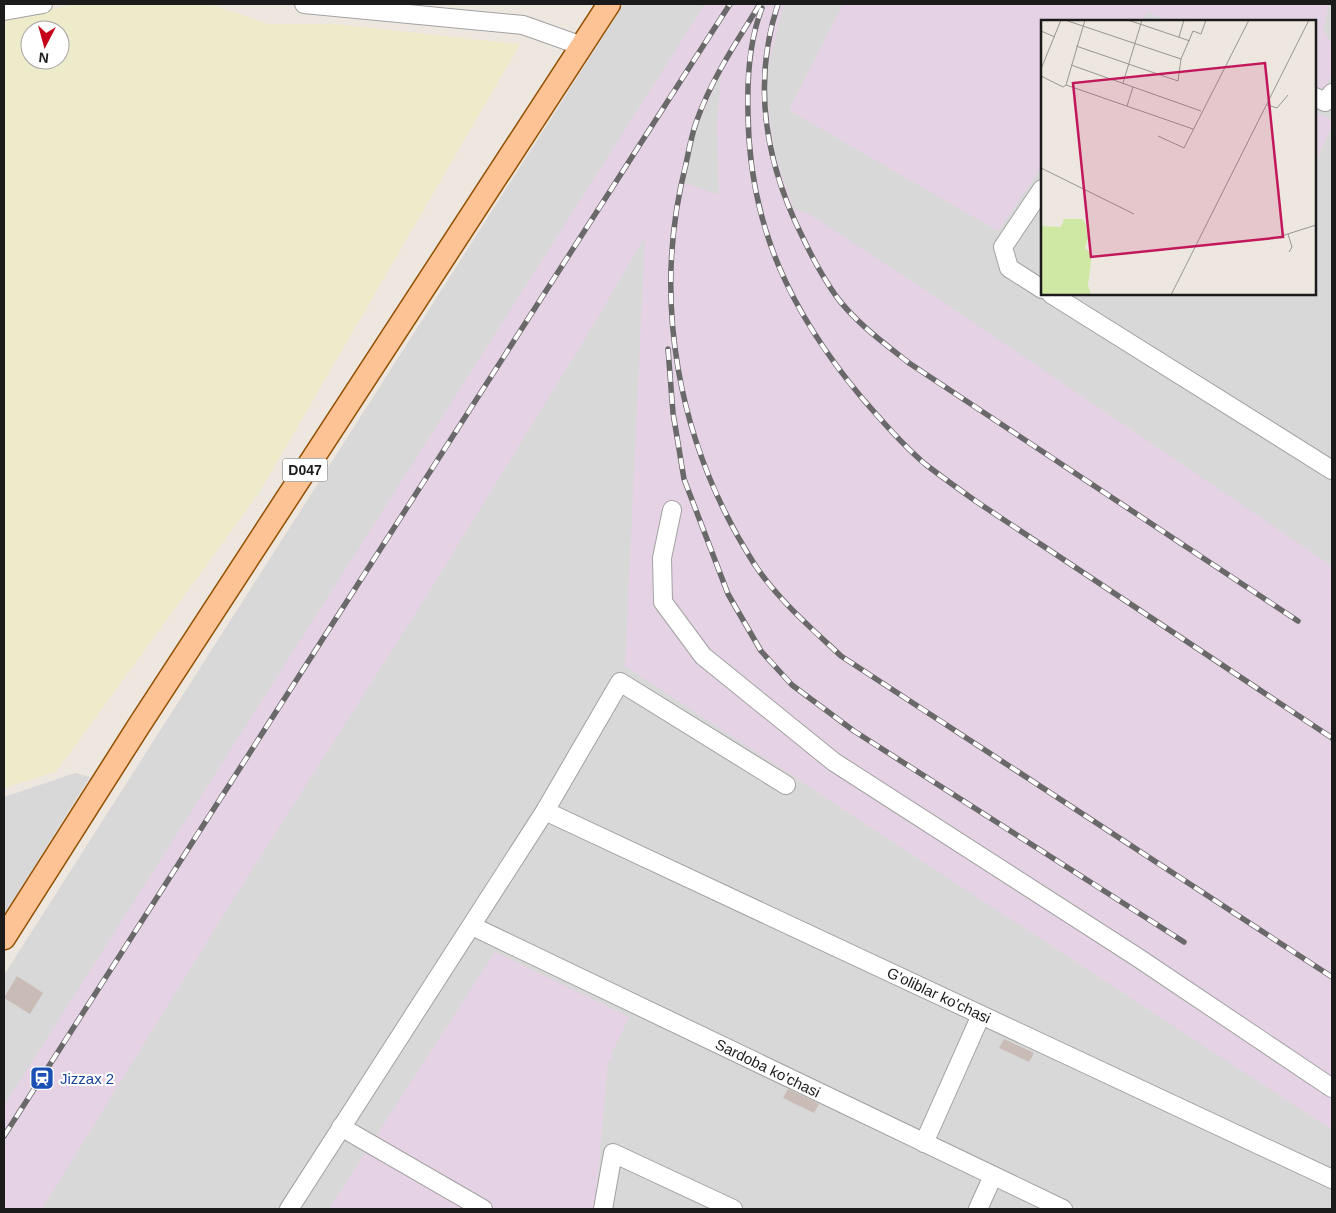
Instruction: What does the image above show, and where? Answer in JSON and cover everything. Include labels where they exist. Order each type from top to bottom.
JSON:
[{"type":"main road","name":"D047","points":[[7,925],[609,4]]},
{"type":"street","points":[[4,11],[43,4]]},
{"type":"street","points":[[304,4],[427,10],[523,24],[582,46]]},
{"type":"street","points":[[1316,97],[1326,102],[1332,93]]},
{"type":"street","points":[[1041,190],[1003,247],[1009,268],[1041,287]]},
{"type":"street","points":[[1053,295],[1332,470]]},
{"type":"street","points":[[672,510],[662,558],[663,602],[703,656],[834,762],[1136,957],[1332,1088]]},
{"type":"street","points":[[289,1209],[545,811],[620,682],[786,785]]},
{"type":"street","name":"G'oliblar ko'chasi","points":[[545,811],[1332,1179]]},
{"type":"street","name":"Sardoba ko'chasi","points":[[472,926],[1063,1209]]},
{"type":"street","points":[[924,1143],[981,1015]]},
{"type":"street","points":[[341,1127],[483,1209]]},
{"type":"street","points":[[603,1209],[613,1153],[733,1209]]},
{"type":"street","points":[[978,1209],[993,1176]]},
{"type":"shaded area","points":[[74,4],[210,4],[268,24],[336,24],[520,44],[259,493],[56,772],[4,788],[4,21]]},
{"type":"shaded area","points":[[624,4],[1332,4],[1332,1209],[4,1209],[4,975]]},
{"type":"shaded area","points":[[705,4],[784,4],[765,79],[774,151],[794,209],[809,214],[940,300],[1332,566],[1332,1130],[625,666],[645,236],[597,319],[424,600],[234,898],[42,1209],[4,1209],[4,1106]],"holes":[[[721,73],[717,125],[719,195],[685,183],[691,140]]]},
{"type":"shaded area","points":[[843,4],[1329,4],[1323,31],[1332,44],[1332,73],[1322,94],[1316,91],[1316,20],[1165,20],[1148,12],[1142,20],[1041,20],[1041,167],[998,231],[789,110]]},
{"type":"shaded area","points":[[1316,112],[1332,120],[1332,127],[1316,160]]},
{"type":"shaded area","points":[[75,773],[90,777],[4,915],[4,797]]},
{"type":"shaded area","points":[[495,952],[629,1017],[612,1053],[612,1060],[608,1061],[595,1209],[329,1209]]},
{"type":"building","points":[[17,976],[43,993],[30,1014],[4,998]]},
{"type":"building","points":[[1004,1039],[1034,1053],[1029,1062],[999,1048]]},
{"type":"building","points":[[788,1089],[819,1104],[814,1113],[783,1098]]},
{"type":"railway","points":[[4,1136],[730,4]]},
{"type":"railway","points":[[760,4],[717,75],[695,125],[676,215],[671,267],[672,318],[678,369],[690,420],[706,469],[727,516],[753,562],[783,600],[841,656],[1332,977]]},
{"type":"railway","points":[[778,4],[765,65],[764,95],[772,154],[780,183],[804,240],[823,276],[844,306],[871,332],[909,363],[1298,621]]},
{"type":"railway","points":[[762,8],[754,33],[748,86],[750,154],[756,193],[766,230],[779,266],[795,300],[814,333],[837,366],[892,432],[931,469],[977,502],[1332,738]]},
{"type":"railway","points":[[668,349],[673,413],[684,479],[728,594],[761,651],[792,685],[854,731],[1184,942]]},
{"type":"place","name":"Jizzax 2","points":[[42,1078]]}]
